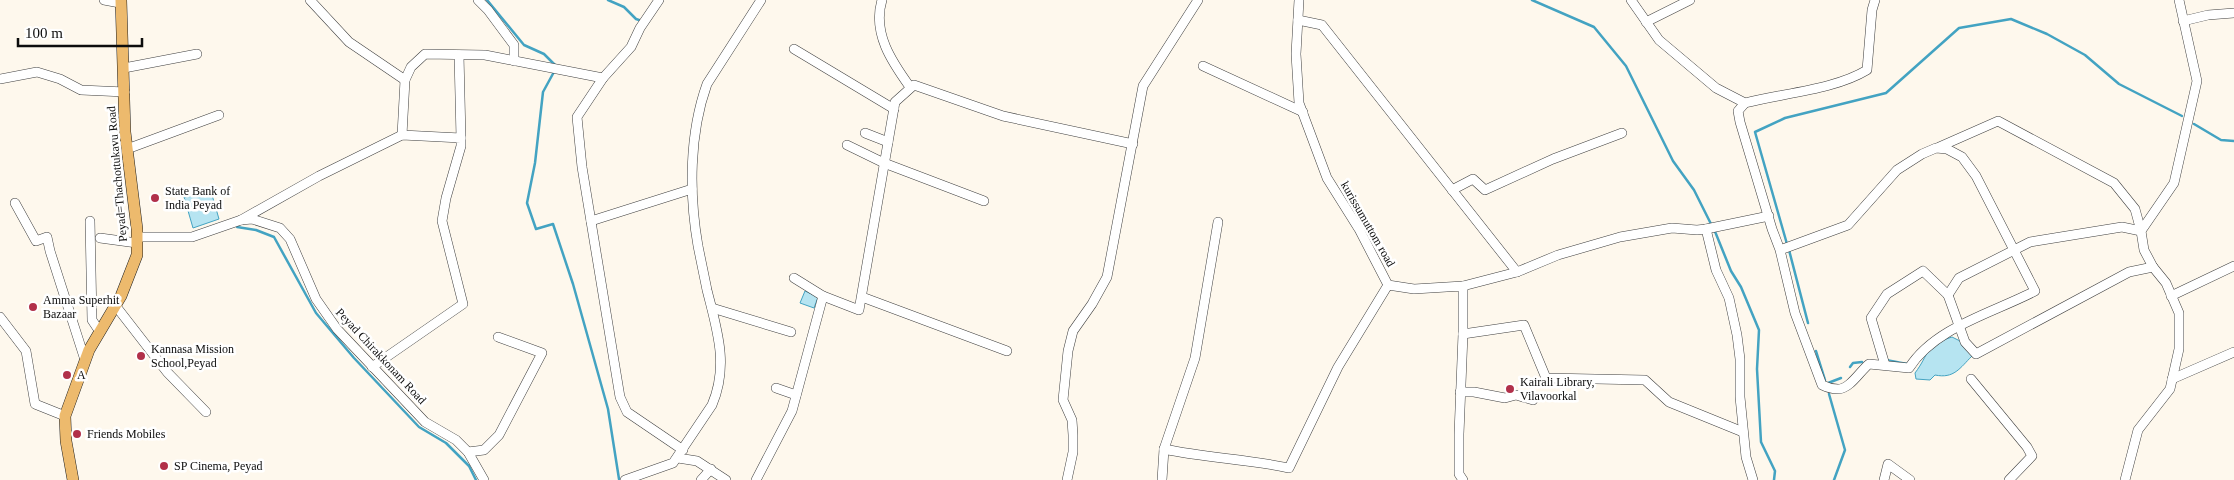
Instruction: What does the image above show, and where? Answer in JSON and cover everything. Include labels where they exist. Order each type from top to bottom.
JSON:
[{"type":"main road","name":"Peyad=Thachottukavu Road","points":[[73,480],[66,440],[65,416],[85,360],[115,306],[137,255],[127,149],[121,1]]},
{"type":"street","points":[[104,0],[121,1]]},
{"type":"street","points":[[310,0],[349,42],[405,80]]},
{"type":"street","points":[[478,0],[488,10],[514,45],[514,61]]},
{"type":"street","points":[[659,0],[640,28],[631,47],[603,78],[577,116],[582,167],[620,398],[627,412],[680,454],[712,469],[726,480]]},
{"type":"street","points":[[625,480],[663,468],[680,454],[717,395],[721,344],[698,244],[692,189],[693,160],[703,97],[714,72],[761,0]]},
{"type":"street","points":[[882,0],[879,23],[890,60],[910,88]]},
{"type":"street","points":[[1067,480],[1073,452],[1073,435],[1072,420],[1063,400],[1068,351],[1073,331],[1092,304],[1107,276],[1143,86],[1198,0]]},
{"type":"street","name":"kurissumuttom road","points":[[1299,0],[1296,54],[1299,103],[1327,178],[1359,229],[1388,286],[1414,289],[1463,286],[1517,272],[1558,255],[1620,237],[1672,228],[1697,230],[1769,216]]},
{"type":"street","points":[[1631,0],[1659,40],[1716,88],[1745,103]]},
{"type":"street","points":[[1646,22],[1690,0]]},
{"type":"street","points":[[1875,0],[1871,19],[1867,70],[1858,76],[1823,86],[1745,103],[1738,111],[1769,216],[1786,248],[1796,313],[1822,385],[1838,389],[1850,384],[1859,372],[1869,364],[1909,368],[1918,353],[1958,327],[2035,291],[2012,250],[1976,176],[1962,156],[1947,149],[1936,148]]},
{"type":"street","points":[[2141,231],[2174,183],[2197,81],[2179,0]]},
{"type":"street","points":[[2184,21],[2208,15],[2234,13]]},
{"type":"street","points":[[1298,20],[1322,25],[1517,272]]},
{"type":"street","points":[[794,49],[894,109]]},
{"type":"street","points":[[124,68],[198,54]]},
{"type":"street","points":[[402,135],[405,80],[410,67],[425,54],[485,55],[603,78]]},
{"type":"street","points":[[372,367],[464,304],[442,221],[446,198],[461,146],[458,55]]},
{"type":"street","points":[[1203,66],[1303,112]]},
{"type":"street","points":[[0,79],[37,72],[60,79],[81,90],[125,92]]},
{"type":"street","points":[[794,278],[823,296],[859,310],[895,102],[914,85],[1003,116],[1132,144]]},
{"type":"street","points":[[127,149],[219,115]]},
{"type":"street","points":[[1786,248],[1848,225],[1897,170],[1922,154],[1998,121],[2114,183],[2135,208],[2144,250],[2152,267],[2166,283],[2179,313],[2179,349],[2170,389],[2138,430],[2125,480]]},
{"type":"street","points":[[865,133],[888,142]]},
{"type":"street","points":[[1452,190],[1473,179],[1485,190],[1553,159],[1622,134]]},
{"type":"street","points":[[241,220],[319,176],[402,135],[461,138]]},
{"type":"street","points":[[846,145],[884,163],[984,201]]},
{"type":"street","points":[[591,221],[692,189]]},
{"type":"street","points":[[15,203],[36,241],[47,237],[85,360]]},
{"type":"street","name":"Peyad Chirakkonam Road","points":[[100,238],[137,240],[192,237],[241,220],[252,219],[280,228],[286,232],[290,239],[308,284],[324,313],[425,422],[456,440],[468,452],[484,480]]},
{"type":"street","points":[[90,221],[92,320],[100,332]]},
{"type":"street","points":[[1162,480],[1164,449],[1195,358],[1218,222]]},
{"type":"street","points":[[1707,228],[1716,270],[1730,298],[1737,335],[1743,432],[1746,457],[1753,480]]},
{"type":"street","points":[[1948,295],[1959,278],[2030,242],[2122,228],[2141,231]]},
{"type":"street","points":[[2172,296],[2234,266]]},
{"type":"street","points":[[1885,365],[1871,318],[1887,294],[1923,271],[1948,295],[1965,342],[1976,354],[2129,272],[2152,267]]},
{"type":"street","points":[[1164,449],[1197,456],[1256,461],[1289,468],[1338,367],[1388,286]]},
{"type":"street","points":[[1463,286],[1459,474],[1463,480]]},
{"type":"street","points":[[756,480],[792,411],[823,296]]},
{"type":"street","points":[[862,297],[1007,351]]},
{"type":"street","points":[[115,306],[167,372],[206,412]]},
{"type":"street","points":[[712,308],[791,332]]},
{"type":"street","points":[[3,325],[20,341],[26,351],[35,404],[65,416]]},
{"type":"street","points":[[1463,334],[1524,325],[1546,378],[1645,380],[1669,402],[1743,432]]},
{"type":"street","points":[[468,452],[484,450],[499,435],[542,353],[498,337]]},
{"type":"street","points":[[2172,379],[2234,352]]},
{"type":"street","points":[[1971,380],[2027,447],[2032,456],[2009,480]]},
{"type":"street","points":[[776,388],[796,395]]},
{"type":"street","points":[[1460,392],[1474,392],[1505,398],[1516,395],[1533,400]]},
{"type":"street","points":[[1884,480],[1888,464],[1910,480]]},
{"type":"street","points":[[701,480],[712,469]]},
{"type":"water","points":[[212,195],[219,219],[193,228],[184,197]]},
{"type":"water","points":[[805,291],[818,297],[814,308],[800,303]]},
{"type":"water","points":[[1952,337],[1962,342],[1972,356],[1952,374],[1935,375],[1930,380],[1916,379],[1915,373],[1932,347]]},
{"type":"waterway","points":[[487,0],[524,45],[544,54],[555,65]]},
{"type":"waterway","points":[[608,0],[624,7],[636,19],[642,21]]},
{"type":"waterway","points":[[1532,0],[1594,27],[1626,66],[1673,161],[1694,190],[1711,224]]},
{"type":"waterway","points":[[1787,244],[1755,132],[1785,118],[1886,93],[1959,28],[2011,19],[2047,34],[2085,55],[2119,84],[2182,116]]},
{"type":"waterway","points":[[555,70],[543,92],[535,163],[527,203],[536,229],[553,224],[573,284],[608,409],[619,479]]},
{"type":"waterway","points":[[2194,124],[2221,140],[2234,141]]},
{"type":"waterway","points":[[237,227],[256,230],[274,237],[316,313],[354,358],[419,427],[446,443],[469,466],[476,480]]},
{"type":"waterway","points":[[1714,229],[1731,271],[1741,287],[1759,330],[1757,369],[1761,442],[1775,471],[1774,480]]},
{"type":"waterway","points":[[1789,250],[1808,323]]},
{"type":"waterway","points":[[1816,351],[1825,380]]},
{"type":"waterway","points":[[1886,360],[1907,364]]},
{"type":"waterway","points":[[1850,367],[1853,363],[1862,362]]},
{"type":"waterway","points":[[1828,383],[1841,378]]},
{"type":"waterway","points":[[1829,394],[1845,450],[1834,480]]},
{"type":"place","name":"State Bank of India Peyad","points":[[155,198]]},
{"type":"place","name":"Amma Superhit Bazaar","points":[[33,307]]},
{"type":"place","name":"Kannasa Mission School,Peyad","points":[[141,356]]},
{"type":"place","name":"A","points":[[67,375]]},
{"type":"place","name":"Kairali Library, Vilavoorkal","points":[[1510,389]]},
{"type":"place","name":"Friends Mobiles","points":[[77,434]]},
{"type":"place","name":"SP Cinema, Peyad","points":[[164,466]]}]
